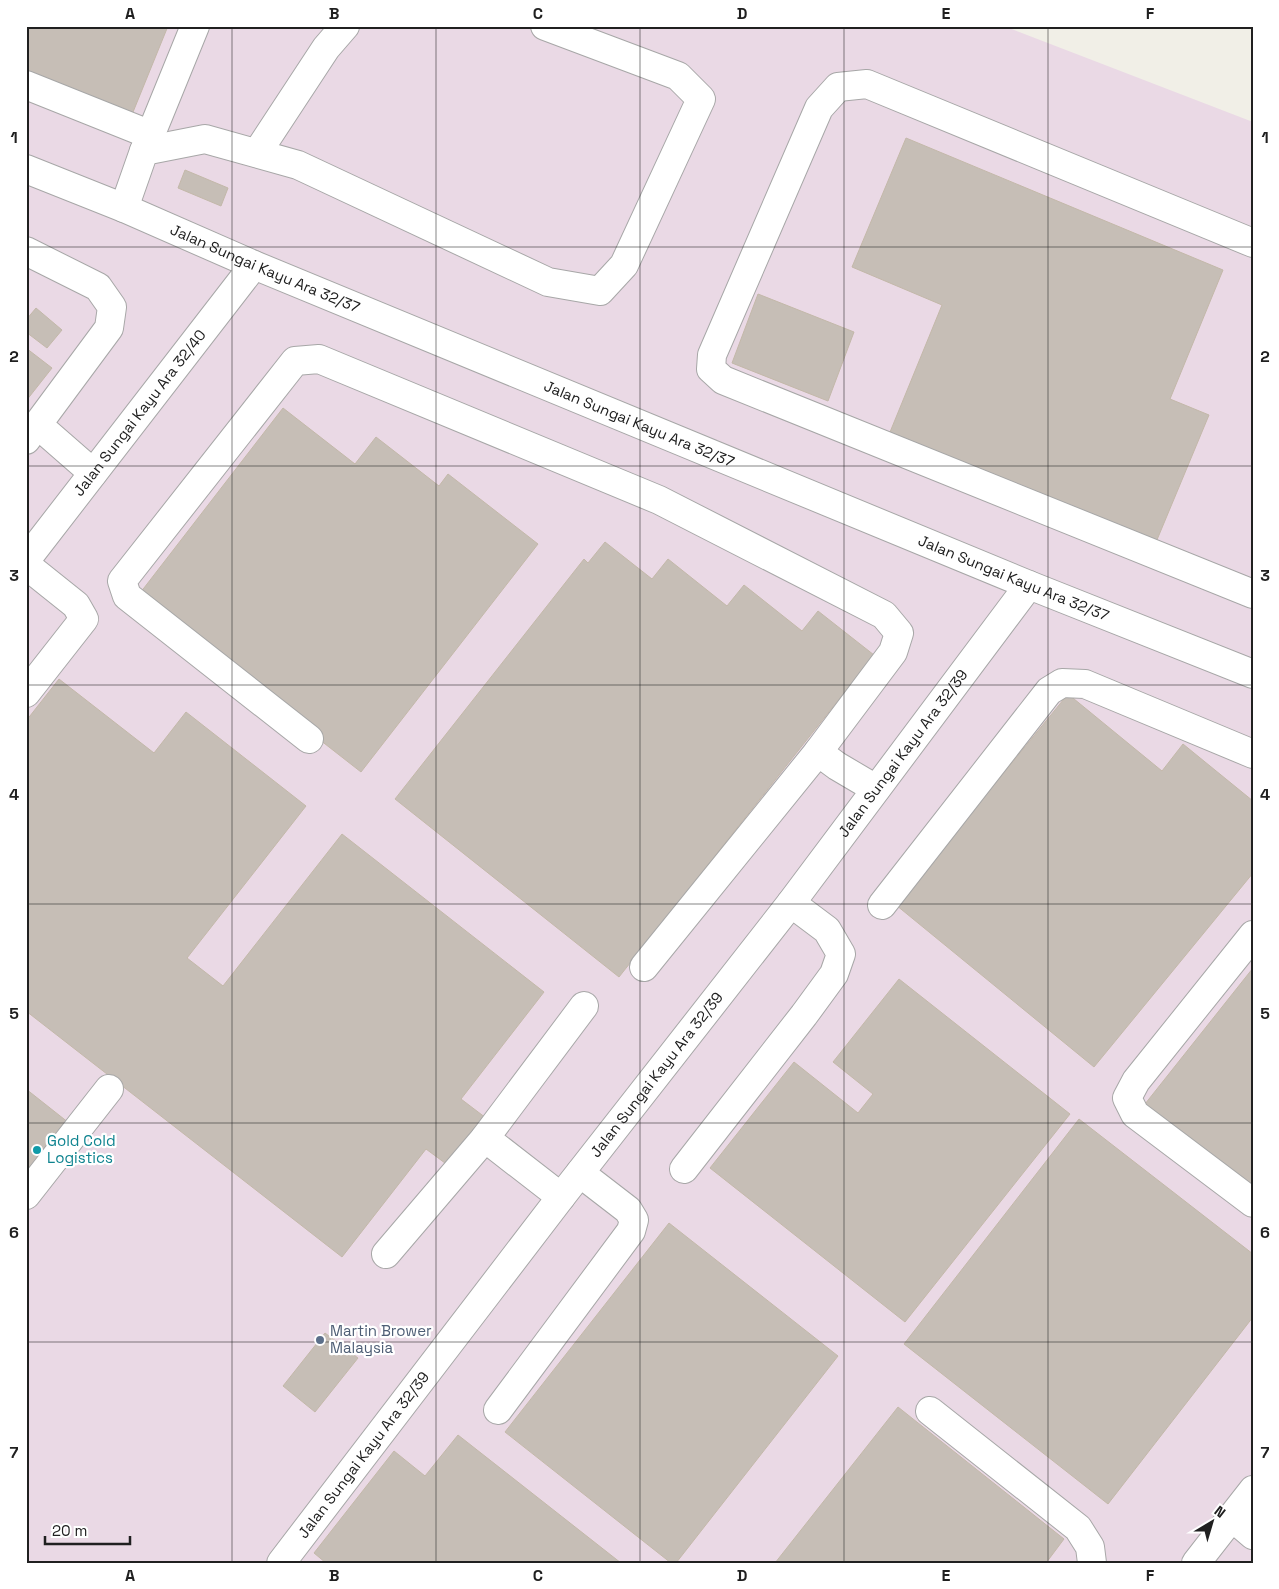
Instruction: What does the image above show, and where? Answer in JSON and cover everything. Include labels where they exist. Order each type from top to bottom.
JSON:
[{"type":"street","points":[[124,208],[195,26]]},
{"type":"street","points":[[257,153],[326,48],[345,26]]},
{"type":"street","points":[[26,84],[148,143],[205,139],[298,165],[548,282],[600,291],[624,264],[701,99],[678,76],[545,26]]},
{"type":"street","points":[[1253,243],[868,84],[838,87],[819,108],[712,355],[711,369],[723,380],[1253,594]]},
{"type":"street","name":"Jalan Sungai Kayu Ara 32/37","points":[[26,169],[124,208],[254,265],[1029,585],[1253,674]]},
{"type":"street","points":[[26,252],[98,287],[112,307],[110,328],[32,433],[93,473]]},
{"type":"street","name":"Jalan Sungai Kayu Ara 32/40","points":[[26,560],[254,265]]},
{"type":"street","points":[[309,738],[127,596],[122,581],[294,361],[319,359],[659,500],[884,615],[899,633],[893,652],[818,752],[644,967]]},
{"type":"street","points":[[26,565],[76,605],[84,619],[26,693]]},
{"type":"street","name":"Jalan Sungai Kayu Ara 32/39","points":[[281,1563],[561,1197],[791,903],[1029,585]]},
{"type":"street","points":[[882,905],[1049,692],[1062,682],[1085,684],[1253,754]]},
{"type":"street","points":[[818,752],[837,766],[876,789]]},
{"type":"street","points":[[684,1170],[834,974],[842,954],[827,930],[791,903]]},
{"type":"street","points":[[1253,935],[1136,1082],[1127,1098],[1135,1114],[1253,1203]]},
{"type":"street","points":[[386,1254],[485,1138],[584,1006]]},
{"type":"street","points":[[26,1195],[109,1089]]},
{"type":"street","points":[[485,1138],[561,1197]]},
{"type":"street","points":[[498,1410],[631,1231],[634,1220],[628,1210],[580,1173]]},
{"type":"street","points":[[930,1411],[1078,1528],[1090,1547],[1092,1563]]},
{"type":"street","points":[[1197,1563],[1253,1490]]},
{"type":"street","points":[[1232,1516],[1253,1535]]},
{"type":"shaded area","points":[[26,26],[1004,26],[1253,122],[1253,1563],[26,1563]]},
{"type":"building","points":[[26,26],[168,26],[131,117],[26,74]]},
{"type":"building","points":[[906,138],[1223,270],[1170,399],[1209,415],[1154,547],[888,437],[942,305],[852,267]]},
{"type":"building","points":[[185,170],[228,188],[221,206],[178,188]]},
{"type":"building","points":[[758,294],[854,332],[828,401],[732,363]]},
{"type":"building","points":[[36,308],[62,330],[47,348],[26,332],[26,320]]},
{"type":"building","points":[[26,348],[52,368],[26,401]]},
{"type":"building","points":[[283,408],[355,464],[376,437],[439,486],[448,474],[538,544],[361,772],[137,597]]},
{"type":"building","points":[[605,542],[652,579],[668,559],[727,606],[744,585],[802,631],[818,611],[874,655],[619,977],[395,799],[584,559],[588,563]]},
{"type":"building","points":[[59,679],[154,753],[186,712],[306,806],[187,958],[223,986],[342,834],[544,992],[461,1099],[486,1118],[449,1166],[426,1149],[342,1257],[26,1011],[26,721]]},
{"type":"building","points":[[1068,694],[1162,771],[1183,744],[1253,801],[1253,873],[1094,1067],[896,905]]},
{"type":"building","points":[[1253,968],[1253,1190],[1145,1104]]},
{"type":"building","points":[[899,979],[1070,1114],[905,1322],[710,1168],[794,1062],[858,1113],[873,1094],[833,1062]]},
{"type":"building","name":"Gold Cold Logistics","points":[[26,1089],[69,1123],[26,1177]]},
{"type":"building","points":[[1079,1119],[1253,1254],[1253,1317],[1108,1504],[904,1344]]},
{"type":"building","points":[[669,1223],[838,1356],[676,1563],[671,1563],[505,1432]]},
{"type":"building","points":[[325,1333],[358,1358],[315,1412],[283,1386]]},
{"type":"building","points":[[898,1407],[1064,1539],[1046,1563],[775,1563]]},
{"type":"building","points":[[458,1435],[621,1563],[326,1563],[314,1553],[394,1451],[425,1476]]},
{"type":"place","name":"Gold Cold Logistics","points":[[37,1150]]},
{"type":"place","name":"Martin Brower Malaysia","points":[[320,1340]]}]
